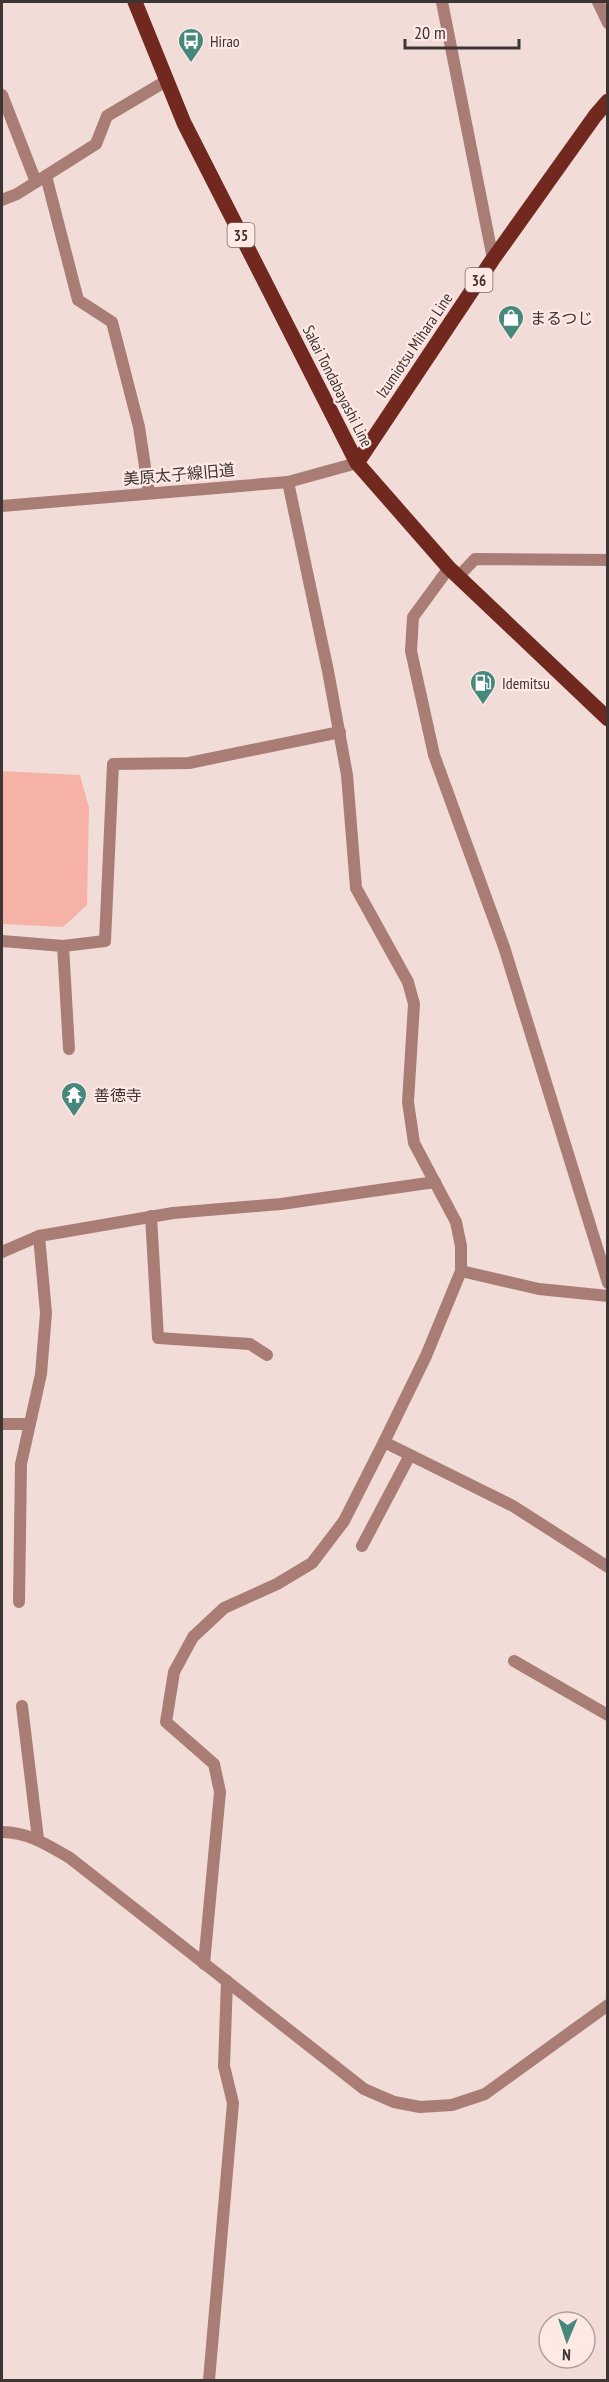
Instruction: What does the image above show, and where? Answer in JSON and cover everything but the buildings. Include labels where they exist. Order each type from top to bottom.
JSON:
[{"type":"main road","name":"Sakai Tondabayashi Line","points":[[135,2],[184,123],[357,463],[454,572],[608,719]]},
{"type":"main road","name":"Izumiotsu Mihara Line","points":[[357,463],[493,259],[608,101]]},
{"type":"street","points":[[442,2],[493,259]]},
{"type":"street","points":[[598,2],[608,23]]},
{"type":"street","points":[[2,200],[96,144],[107,116],[166,81]]},
{"type":"street","points":[[2,95],[41,178],[78,300],[112,322],[139,427],[149,493]]},
{"type":"street","name":"美原太子線旧道","points":[[2,506],[288,482],[357,463]]},
{"type":"street","points":[[204,1964],[220,1792],[214,1764],[166,1722],[174,1672],[193,1637],[224,1608],[278,1584],[312,1563],[344,1521],[426,1356],[461,1271],[461,1246],[456,1222],[414,1143],[408,1102],[414,1004],[408,982],[356,888],[347,775],[340,732],[288,482]]},
{"type":"street","points":[[608,560],[475,559],[454,572],[413,617],[411,651],[434,755],[504,947],[608,1283]]},
{"type":"street","points":[[2,941],[63,946],[105,941],[113,765],[189,763],[340,732]]},
{"type":"street","points":[[63,946],[69,1049]]},
{"type":"street","points":[[2,1252],[39,1236],[151,1216],[281,1204],[435,1182]]},
{"type":"street","points":[[151,1216],[158,1338],[250,1344],[267,1355]]},
{"type":"street","points":[[20,1602],[21,1464],[40,1374],[46,1313],[39,1236]]},
{"type":"street","points":[[461,1271],[539,1289],[608,1296]]},
{"type":"street","points":[[2,1424],[29,1424]]},
{"type":"street","points":[[384,1442],[513,1506],[608,1567]]},
{"type":"street","points":[[362,1546],[410,1455]]},
{"type":"street","points":[[514,1661],[608,1716]]},
{"type":"street","points":[[22,1706],[38,1839]]},
{"type":"street","points":[[2,1832],[12,1832],[38,1839],[70,1858],[364,2089],[394,2102],[420,2107],[452,2105],[484,2094],[608,2005]]},
{"type":"street","points":[[209,2380],[233,2103],[224,2066],[227,1981]]},
{"type":"shaded area","points":[[2,771],[80,775],[89,808],[87,905],[63,927],[2,924]]},
{"type":"place","name":"Hirao","points":[[191,64]]},
{"type":"place","name":"まるつじ","points":[[511,341]]},
{"type":"place","name":"Idemitsu","points":[[483,706]]},
{"type":"place","name":"善徳寺","points":[[74,1118]]}]
